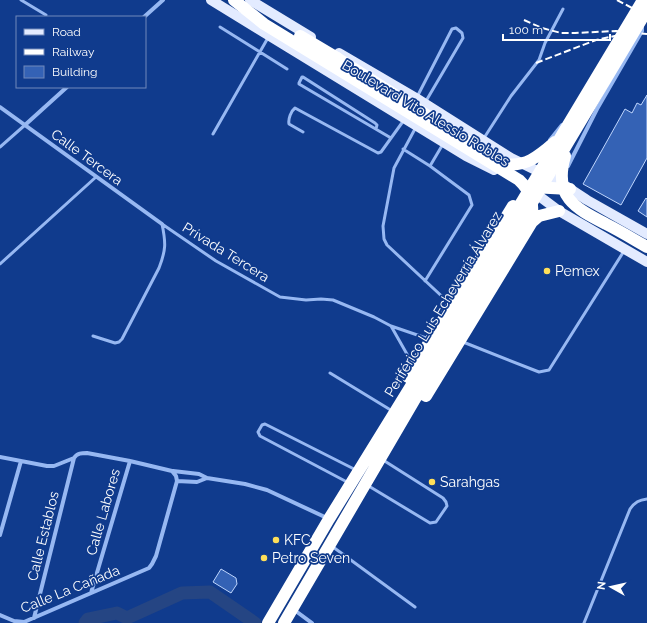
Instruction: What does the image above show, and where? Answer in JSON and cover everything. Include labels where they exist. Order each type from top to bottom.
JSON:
[{"type":"highway","points":[[234,0],[264,24],[481,158],[512,175],[526,187],[531,196],[532,222]]},
{"type":"highway","points":[[240,0],[337,58],[502,163],[523,164],[540,155],[567,137]]},
{"type":"highway","name":"Periférico Luis Echeverría Álvarez","points":[[567,137],[643,0]]},
{"type":"highway","name":"Periférico Luis Echeverría Álvarez","points":[[271,619],[329,519],[647,10]]},
{"type":"highway","points":[[567,137],[561,173],[562,184],[570,200],[576,207],[586,214],[647,247]]},
{"type":"highway","points":[[526,187],[573,191]]},
{"type":"highway","points":[[383,434],[389,408],[421,371],[431,340],[508,213],[526,187]]},
{"type":"highway","points":[[508,213],[520,211],[530,217],[532,222]]},
{"type":"highway","points":[[404,418],[420,404],[532,222],[539,216],[559,211]]},
{"type":"highway","name":"Periférico Luis Echeverría Álvarez","points":[[285,622],[404,418],[421,371]]},
{"type":"main road","name":"Boulevard Vito Alessio Robles","points":[[211,0],[466,156],[526,187],[559,211],[647,262]]},
{"type":"main road","name":"Boulevard Vito Alessio Robles","points":[[250,0],[421,100],[511,158],[558,180],[587,200],[647,234]]},
{"type":"main road","points":[[568,165],[568,180],[573,191]]},
{"type":"main road","points":[[526,187],[558,180]]},
{"type":"main road","points":[[576,221],[577,210],[582,203],[587,200]]},
{"type":"street","points":[[145,16],[163,0]]},
{"type":"street","points":[[511,158],[530,158],[541,151],[572,111],[626,21],[632,17],[638,19],[643,25],[642,31],[597,109],[568,165],[558,180]]},
{"type":"street","points":[[25,125],[66,88]]},
{"type":"street","name":"Calle Tercera","points":[[0,107],[162,224]]},
{"type":"street","points":[[541,151],[541,156],[544,161],[552,167],[563,167],[568,165]]},
{"type":"street","points":[[0,457],[54,466],[74,458],[76,455],[81,453],[130,461],[172,471],[199,474],[207,478],[245,484],[267,490],[329,519]]},
{"type":"street","name":"Calle Establos","points":[[34,618],[74,458]]},
{"type":"street","points":[[0,535],[21,461]]},
{"type":"street","name":"Calle Labores","points":[[92,593],[130,461]]},
{"type":"street","points":[[172,471],[176,476],[177,481],[197,482],[207,478]]},
{"type":"street","name":"Calle La Cañada","points":[[0,615],[19,622],[24,622],[149,568],[156,556],[177,481]]},
{"type":"street","points":[[293,609],[312,623]]},
{"type":"lane","points":[[21,0],[46,16]]},
{"type":"lane","points":[[483,140],[511,96],[539,60],[544,43],[563,9]]},
{"type":"lane","points":[[220,27],[287,69]]},
{"type":"lane","points":[[456,28],[462,33],[463,38],[421,100],[452,29],[456,28]]},
{"type":"lane","points":[[213,134],[270,35]]},
{"type":"lane","points":[[376,129],[376,123],[302,77],[299,84],[391,138]]},
{"type":"lane","points":[[303,132],[289,124],[295,108],[376,153],[381,152],[405,118]]},
{"type":"lane","points":[[0,147],[25,125]]},
{"type":"lane","points":[[417,126],[402,149],[392,174],[383,232],[387,245],[452,306]]},
{"type":"lane","points":[[430,166],[444,142]]},
{"type":"lane","points":[[402,149],[430,166],[469,195],[472,205],[425,281]]},
{"type":"lane","points":[[0,264],[96,177]]},
{"type":"lane","points":[[93,336],[115,343],[122,339],[160,268],[164,257],[166,240],[162,224]]},
{"type":"lane","name":"Privada Tercera","points":[[162,224],[216,261],[280,297],[306,300],[333,300],[374,317],[391,326]]},
{"type":"lane","points":[[460,340],[539,372],[546,372],[625,249]]},
{"type":"lane","points":[[391,326],[421,371]]},
{"type":"lane","points":[[391,326],[431,340]]},
{"type":"lane","points":[[330,373],[389,408]]},
{"type":"lane","points":[[351,484],[260,436],[258,432],[262,425],[265,424],[359,471]]},
{"type":"lane","points":[[365,484],[430,523],[436,522],[447,506],[443,498],[380,458]]},
{"type":"lane","points":[[584,623],[630,509],[634,503],[639,500],[647,499]]},
{"type":"lane","points":[[330,544],[415,607]]},
{"type":"building","points":[[647,95],[647,158],[621,205],[583,184],[625,109],[632,113],[637,103],[641,105]]},
{"type":"building","points":[[646,198],[647,199],[647,217],[638,211]]},
{"type":"building","points":[[221,569],[236,578],[237,584],[231,593],[213,582]]},
{"type":"waterway","points":[[85,623],[88,619],[117,613],[127,618],[182,593],[210,592],[255,623]]},
{"type":"railway","points":[[617,0],[647,16]]},
{"type":"railway","points":[[524,20],[542,28],[561,33],[616,31],[647,34]]},
{"type":"railway","points":[[536,63],[596,40],[619,35]]},
{"type":"place","name":"Pemex","points":[[547,271]]},
{"type":"place","name":"Sarahgas","points":[[432,482]]},
{"type":"place","name":"KFC","points":[[276,540]]},
{"type":"place","name":"Petro Seven","points":[[264,558]]}]
